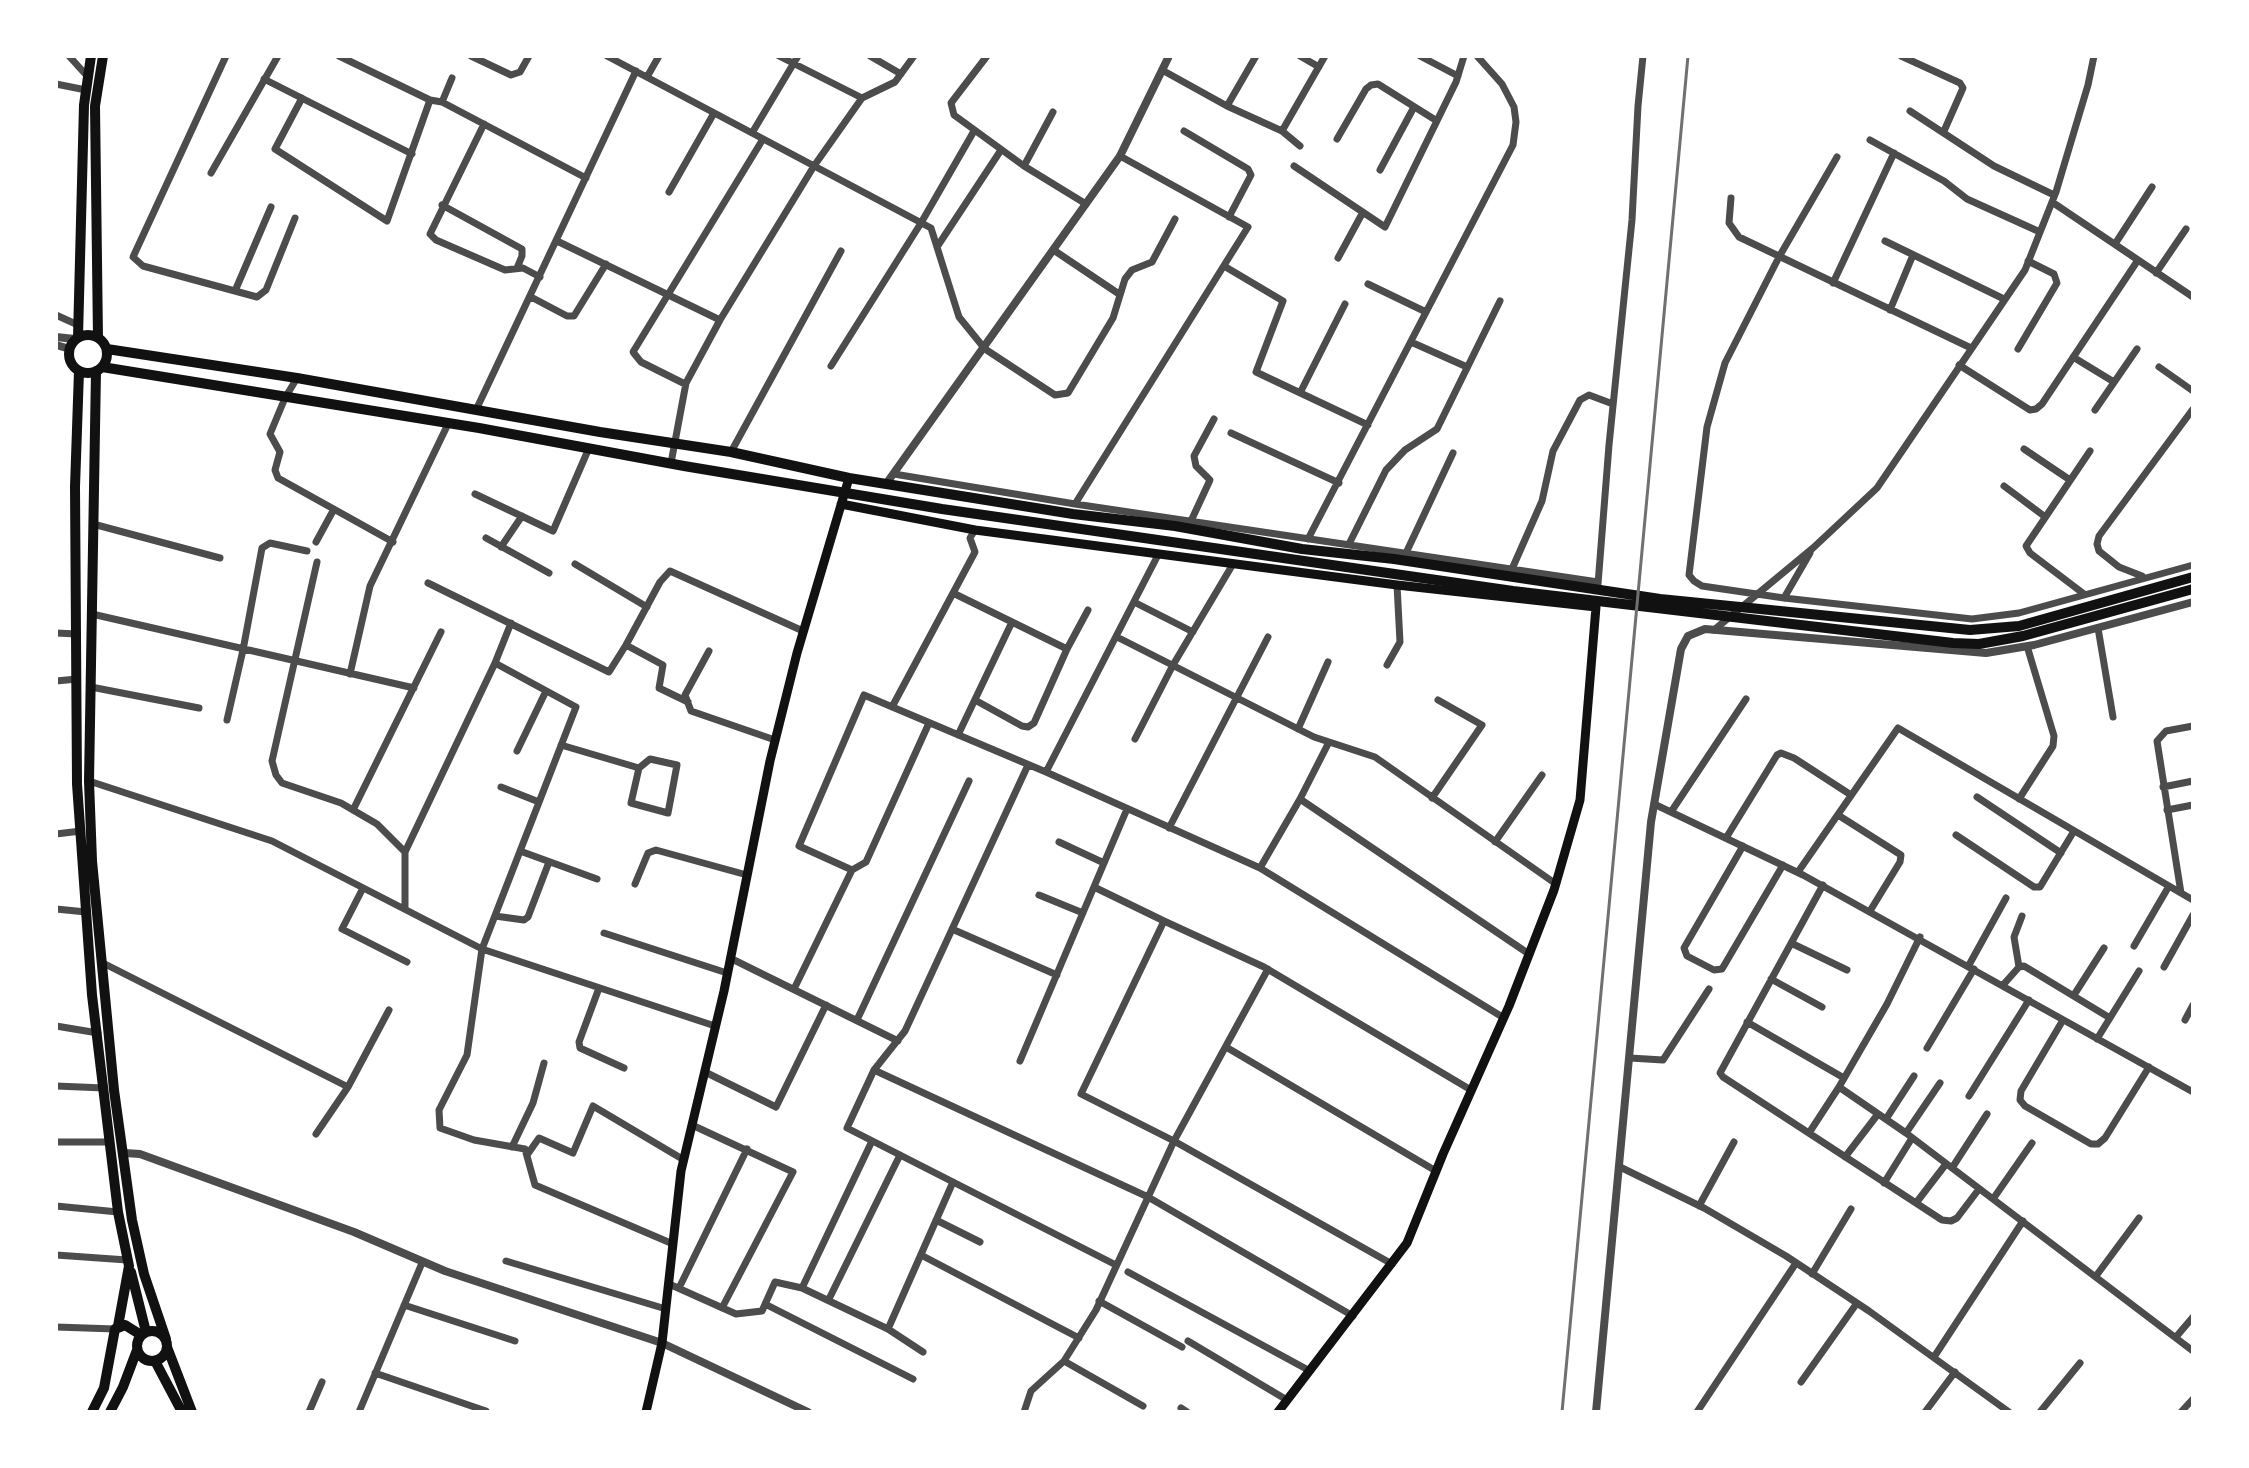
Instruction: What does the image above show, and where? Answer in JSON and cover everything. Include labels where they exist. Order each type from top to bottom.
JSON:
[{"type":"main road","points":[[74,342],[91,334],[107,349],[107,360],[90,373],[79,371],[71,364],[74,342],[78,325],[86,90],[91,56]]},
{"type":"main road","points":[[98,338],[95,106],[103,56]]},
{"type":"main road","points":[[107,349],[731,452],[886,484],[1073,514],[1175,526],[1302,549],[1394,559],[1660,599],[1970,630],[2019,626],[2193,577]]},
{"type":"main road","points":[[99,369],[671,463],[975,530],[1397,585],[1596,607],[1580,800],[1556,884],[1504,1018],[1407,1243],[1278,1412]]},
{"type":"main road","points":[[99,369],[89,781],[101,962],[132,1220],[144,1274],[192,1412]]},
{"type":"main road","points":[[79,371],[75,487],[77,784],[86,912],[118,1212],[144,1333],[137,1343],[123,1387],[110,1412]]},
{"type":"main road","points":[[646,1412],[662,1343],[666,1309],[674,1286],[673,1244],[684,1160],[727,973],[775,740],[803,631],[849,478]]},
{"type":"main road","points":[[842,499],[942,509],[1513,591],[1953,643],[1979,644],[2023,636],[2193,589]]},
{"type":"main road","points":[[92,1412],[104,1388],[128,1263]]},
{"type":"main road","points":[[116,1327],[130,1327],[144,1333],[159,1332],[167,1343]]},
{"type":"main road","points":[[137,1350],[145,1360],[155,1361],[163,1357],[167,1343]]},
{"type":"main road","points":[[155,1361],[182,1412]]},
{"type":"street","points":[[69,56],[88,77]]},
{"type":"street","points":[[226,56],[133,257],[143,266],[262,296],[295,218]]},
{"type":"street","points":[[211,173],[278,56]]},
{"type":"street","points":[[339,56],[430,100],[442,102],[586,178]]},
{"type":"street","points":[[471,56],[511,75],[520,72],[529,56]]},
{"type":"street","points":[[607,56],[931,228],[959,317],[985,349],[1055,395],[1068,393],[1113,318],[1125,279],[1132,270],[1152,262],[1175,219]]},
{"type":"street","points":[[647,77],[659,56]]},
{"type":"street","points":[[779,56],[862,98]]},
{"type":"street","points":[[752,133],[798,56]]},
{"type":"street","points":[[870,56],[901,74]]},
{"type":"street","points":[[671,463],[685,384],[720,320],[814,166],[862,98],[872,91],[888,87],[914,56]]},
{"type":"street","points":[[987,56],[951,103],[954,115],[1024,166],[1086,204]]},
{"type":"street","points":[[886,484],[1120,156],[1169,56]]},
{"type":"street","points":[[1227,106],[1256,56]]},
{"type":"street","points":[[1300,56],[1319,67]]},
{"type":"street","points":[[1282,131],[1325,56]]},
{"type":"street","points":[[1420,56],[1458,76]]},
{"type":"street","points":[[1294,166],[1385,227],[1458,76],[1464,56]]},
{"type":"street","points":[[1308,539],[1513,145],[1514,107],[1502,84],[1477,56]]},
{"type":"street","points":[[1596,607],[1627,280],[1643,56]]},
{"type":"street","points":[[1901,56],[1960,83],[1963,88],[1944,131]]},
{"type":"street","points":[[1714,630],[1813,548],[1877,488],[2004,299],[2028,261],[2053,199],[2094,56]]},
{"type":"street","points":[[1162,70],[1227,106],[1282,131],[1300,146]]},
{"type":"street","points":[[476,410],[636,71]]},
{"type":"street","points":[[442,102],[452,78]]},
{"type":"street","points":[[264,79],[412,154]]},
{"type":"street","points":[[56,84],[86,90]]},
{"type":"street","points":[[1337,139],[1371,85],[1378,84],[1437,121]]},
{"type":"street","points":[[302,98],[275,149],[387,221],[430,100]]},
{"type":"street","points":[[1380,170],[1414,107]]},
{"type":"street","points":[[1910,111],[1994,166],[2053,199],[2193,297]]},
{"type":"street","points":[[1024,166],[1053,112]]},
{"type":"street","points":[[669,192],[714,113]]},
{"type":"street","points":[[484,124],[430,230],[436,240],[505,270],[517,268],[540,277]]},
{"type":"street","points":[[831,366],[921,223],[974,131]]},
{"type":"street","points":[[1184,131],[1248,169],[1251,175],[1229,217]]},
{"type":"street","points":[[685,384],[641,362],[633,352],[763,139]]},
{"type":"street","points":[[1870,140],[1944,181],[1967,199],[2040,232]]},
{"type":"street","points":[[937,247],[1001,150]]},
{"type":"street","points":[[1833,283],[1894,153]]},
{"type":"street","points":[[1075,504],[1248,227],[1120,156]]},
{"type":"street","points":[[1837,157],[1779,257],[1725,363],[1707,427],[1689,575],[1702,586],[1972,619],[2019,613],[2193,565]]},
{"type":"street","points":[[2115,244],[2152,187]]},
{"type":"street","points":[[1731,198],[1729,223],[1733,231],[1750,244],[1971,348]]},
{"type":"street","points":[[442,205],[522,249],[517,268]]},
{"type":"street","points":[[235,291],[271,207]]},
{"type":"street","points":[[1338,258],[1363,212]]},
{"type":"street","points":[[2156,273],[2186,229]]},
{"type":"street","points":[[557,241],[720,320]]},
{"type":"street","points":[[1885,241],[2004,299]]},
{"type":"street","points":[[731,452],[841,251]]},
{"type":"street","points":[[1055,251],[1119,294]]},
{"type":"street","points":[[1890,310],[1913,255]]},
{"type":"street","points":[[1959,365],[2030,410],[2042,404],[2138,260]]},
{"type":"street","points":[[2018,349],[2057,283],[2054,274],[2028,261]]},
{"type":"street","points":[[531,297],[567,316],[574,316],[606,264]]},
{"type":"street","points":[[1224,266],[1283,301],[1256,372],[1368,425]]},
{"type":"street","points":[[1368,284],[1426,312]]},
{"type":"street","points":[[1349,544],[1386,470],[1405,450],[1437,429],[1500,301]]},
{"type":"street","points":[[1300,393],[1345,304]]},
{"type":"street","points":[[56,315],[78,325]]},
{"type":"street","points":[[56,337],[74,342]]},
{"type":"street","points":[[56,345],[74,342]]},
{"type":"street","points":[[1411,342],[1467,367]]},
{"type":"street","points":[[2095,410],[2137,349]]},
{"type":"street","points":[[2073,357],[2114,382]]},
{"type":"street","points":[[2159,367],[2193,391]]},
{"type":"street","points":[[297,378],[270,434],[280,452],[275,470],[278,478],[393,542]]},
{"type":"street","points":[[1512,569],[1542,501],[1553,451],[1580,400],[1589,395],[1613,404]]},
{"type":"street","points":[[2144,577],[2119,567],[2099,551],[2099,536],[2193,409]]},
{"type":"street","points":[[1191,521],[1210,480],[1193,461],[1194,456],[1214,419]]},
{"type":"street","points":[[350,674],[370,586],[448,424]]},
{"type":"street","points":[[1231,433],[1339,483]]},
{"type":"street","points":[[475,494],[553,531],[589,448]]},
{"type":"street","points":[[2024,449],[2070,480]]},
{"type":"street","points":[[2084,594],[2030,553],[2026,546],[2090,451]]},
{"type":"street","points":[[1406,553],[1453,453]]},
{"type":"street","points":[[894,474],[1598,582]]},
{"type":"street","points":[[2004,486],[2044,516]]},
{"type":"street","points":[[316,542],[334,509]]},
{"type":"street","points":[[501,547],[522,516]]},
{"type":"street","points":[[93,524],[220,558]]},
{"type":"street","points":[[892,707],[975,552],[970,538],[975,530]]},
{"type":"street","points":[[486,538],[549,573]]},
{"type":"street","points":[[227,720],[262,548],[270,543],[307,551]]},
{"type":"street","points":[[1784,598],[1813,548]]},
{"type":"street","points":[[1046,772],[1158,555]]},
{"type":"street","points":[[317,562],[272,761],[276,775],[282,783],[341,803],[377,824],[405,852]]},
{"type":"street","points":[[575,564],[647,607]]},
{"type":"street","points":[[1135,739],[1173,665],[1233,564]]},
{"type":"street","points":[[428,583],[609,672],[670,571],[803,631]]},
{"type":"street","points":[[1387,665],[1400,642],[1397,585]]},
{"type":"street","points":[[953,593],[1067,649]]},
{"type":"street","points":[[1134,602],[1193,632]]},
{"type":"street","points":[[1596,1412],[1654,804],[1681,649],[1688,636],[1695,631],[1714,630],[1986,653],[2027,646],[2193,602]]},
{"type":"street","points":[[975,700],[1028,727],[1034,723],[1088,610]]},
{"type":"street","points":[[92,614],[414,688]]},
{"type":"street","points":[[958,735],[1012,622]]},
{"type":"street","points":[[405,909],[405,852],[511,623]]},
{"type":"street","points":[[2098,628],[2113,717]]},
{"type":"street","points":[[353,810],[441,632]]},
{"type":"street","points":[[56,633],[77,634]]},
{"type":"street","points":[[1117,637],[1298,729],[1375,757],[1556,884]]},
{"type":"street","points":[[1169,828],[1268,637]]},
{"type":"street","points":[[626,645],[663,665],[659,688],[688,702]]},
{"type":"street","points":[[2019,799],[2053,746],[2054,736],[2027,646]]},
{"type":"street","points":[[709,651],[685,695],[691,711],[775,740]]},
{"type":"street","points":[[1298,729],[1328,662]]},
{"type":"street","points":[[495,663],[576,707],[482,949],[467,1055],[439,1110],[440,1128],[474,1140],[525,1149],[535,1185],[673,1244]]},
{"type":"street","points":[[56,681],[77,679]]},
{"type":"street","points":[[91,687],[199,708]]},
{"type":"street","points":[[517,751],[546,691]]},
{"type":"street","points":[[852,870],[799,846],[864,695],[1260,868],[1504,1018]]},
{"type":"street","points":[[1671,812],[1746,699]]},
{"type":"street","points":[[1432,798],[1482,725],[1438,700]]},
{"type":"street","points":[[794,989],[852,870],[866,862],[929,723]]},
{"type":"street","points":[[2181,893],[2158,737],[2166,731],[2193,726]]},
{"type":"street","points":[[1798,872],[1898,728],[2193,900]]},
{"type":"street","points":[[1260,868],[1329,742]]},
{"type":"street","points":[[561,745],[639,768]]},
{"type":"street","points":[[1726,838],[1781,753],[1794,758],[1851,795]]},
{"type":"street","points":[[650,759],[677,765],[668,813],[631,803],[639,768],[650,759]]},
{"type":"street","points":[[1028,765],[905,1031],[874,1070],[847,1128],[1116,1265]]},
{"type":"street","points":[[1495,842],[1542,775]]},
{"type":"street","points":[[89,781],[272,841],[482,949],[715,1026]]},
{"type":"street","points":[[857,1020],[969,781]]},
{"type":"street","points":[[2163,787],[2193,781]]},
{"type":"street","points":[[501,787],[539,802]]},
{"type":"street","points":[[1977,797],[2061,853]]},
{"type":"street","points":[[1300,799],[1529,954]]},
{"type":"street","points":[[1654,804],[1823,885],[2193,1092]]},
{"type":"street","points":[[2167,810],[2193,805]]},
{"type":"street","points":[[1020,1061],[1127,809]]},
{"type":"street","points":[[1838,815],[1901,855],[1900,862],[1870,911]]},
{"type":"street","points":[[56,834],[81,831]]},
{"type":"street","points":[[1956,835],[2034,887],[2040,887],[2074,831]]},
{"type":"street","points":[[1059,842],[1104,863]]},
{"type":"street","points":[[1743,846],[1684,948],[1687,956],[1714,970],[1722,969],[1783,865]]},
{"type":"street","points":[[635,884],[648,853],[656,850],[747,875]]},
{"type":"street","points":[[520,851],[597,879]]},
{"type":"street","points":[[495,916],[524,920],[528,917],[549,862]]},
{"type":"street","points":[[1823,885],[1720,1073],[1942,1220],[1957,1218],[1979,1189]]},
{"type":"street","points":[[2134,946],[2169,886]]},
{"type":"street","points":[[1094,887],[1268,969],[1471,1090]]},
{"type":"street","points":[[363,888],[342,929],[407,962]]},
{"type":"street","points":[[1039,895],[1083,913]]},
{"type":"street","points":[[1927,1048],[2006,898]]},
{"type":"street","points":[[56,909],[86,912]]},
{"type":"street","points":[[2164,967],[2193,915]]},
{"type":"street","points":[[2019,967],[2014,937],[2022,916]]},
{"type":"street","points":[[1164,921],[1081,1094],[1174,1141],[1392,1264]]},
{"type":"street","points":[[952,929],[1057,975]]},
{"type":"street","points":[[604,933],[727,973]]},
{"type":"street","points":[[1809,1133],[1887,1004],[1920,937]]},
{"type":"street","points":[[1791,943],[1847,970]]},
{"type":"street","points":[[2074,995],[2104,948]]},
{"type":"street","points":[[730,958],[898,1041]]},
{"type":"street","points":[[101,962],[348,1087]]},
{"type":"street","points":[[2003,985],[2019,967]]},
{"type":"street","points":[[2019,967],[2029,968],[2110,1018]]},
{"type":"street","points":[[1024,1412],[1031,1391],[1064,1361],[1079,1338],[1174,1141],[1268,969]]},
{"type":"street","points":[[2097,1039],[2139,971]]},
{"type":"street","points":[[1771,979],[1822,1007]]},
{"type":"street","points":[[599,988],[579,1042],[580,1048],[624,1068]]},
{"type":"street","points":[[1630,1058],[1663,1060],[1709,989]]},
{"type":"street","points":[[1969,1096],[2029,1000]]},
{"type":"street","points":[[705,1072],[776,1107],[826,1005]]},
{"type":"street","points":[[2185,1020],[2193,1005]]},
{"type":"street","points":[[316,1134],[348,1087],[389,1010]]},
{"type":"street","points":[[2063,1020],[2021,1091],[2020,1100],[2025,1106],[2091,1144],[2098,1144],[2105,1138],[2149,1067]]},
{"type":"street","points":[[1747,1022],[1844,1078]]},
{"type":"street","points":[[56,1026],[98,1033]]},
{"type":"street","points":[[1226,1047],[1436,1171]]},
{"type":"street","points":[[512,1147],[533,1103],[544,1063]]},
{"type":"street","points":[[874,1070],[1148,1197],[1353,1316]]},
{"type":"street","points":[[1886,1119],[1914,1076]]},
{"type":"street","points":[[1884,1183],[1940,1083]]},
{"type":"street","points":[[56,1086],[104,1088]]},
{"type":"street","points":[[1839,1087],[1909,1135],[2193,1351]]},
{"type":"street","points":[[527,1155],[539,1138],[573,1153],[593,1106],[684,1160]]},
{"type":"street","points":[[1845,1157],[1878,1114]]},
{"type":"street","points":[[1916,1203],[1949,1166],[1987,1114]]},
{"type":"street","points":[[692,1125],[793,1172],[722,1308]]},
{"type":"street","points":[[802,1288],[872,1141]]},
{"type":"street","points":[[56,1142],[110,1142]]},
{"type":"street","points":[[1699,1206],[1734,1142]]},
{"type":"street","points":[[1993,1199],[2032,1143]]},
{"type":"street","points":[[747,1149],[674,1286],[736,1314],[762,1311],[775,1282],[802,1288],[888,1329],[923,1352]]},
{"type":"street","points":[[125,1153],[140,1154],[354,1232],[422,1263],[662,1343],[808,1412]]},
{"type":"street","points":[[829,1299],[900,1155]]},
{"type":"street","points":[[1620,1167],[1699,1206],[1796,1263],[2009,1412]]},
{"type":"street","points":[[888,1329],[953,1182]]},
{"type":"street","points":[[56,1206],[118,1212]]},
{"type":"street","points":[[1812,1274],[1851,1209]]},
{"type":"street","points":[[2096,1276],[2139,1218]]},
{"type":"street","points":[[936,1220],[980,1242]]},
{"type":"street","points":[[1934,1357],[2023,1221]]},
{"type":"street","points":[[56,1255],[128,1263]]},
{"type":"street","points":[[921,1255],[1079,1338]]},
{"type":"street","points":[[506,1261],[666,1309]]},
{"type":"street","points":[[359,1412],[422,1263]]},
{"type":"street","points":[[1697,1412],[1796,1263]]},
{"type":"street","points":[[1128,1272],[1310,1371]]},
{"type":"street","points":[[1099,1301],[1287,1400]]},
{"type":"street","points":[[1801,1382],[1857,1303]]},
{"type":"street","points":[[765,1304],[913,1379]]},
{"type":"street","points":[[404,1305],[515,1341]]},
{"type":"street","points":[[2176,1337],[2193,1317]]},
{"type":"street","points":[[56,1327],[116,1327]]},
{"type":"street","points":[[1064,1361],[1143,1406]]},
{"type":"street","points":[[2040,1412],[2080,1363]]},
{"type":"street","points":[[1925,1412],[1955,1372]]},
{"type":"street","points":[[375,1373],[486,1411]]},
{"type":"street","points":[[309,1412],[322,1382]]},
{"type":"street","points":[[2181,1412],[2193,1399]]},
{"type":"railway","points":[[1562,1412],[1688,56]]}]
